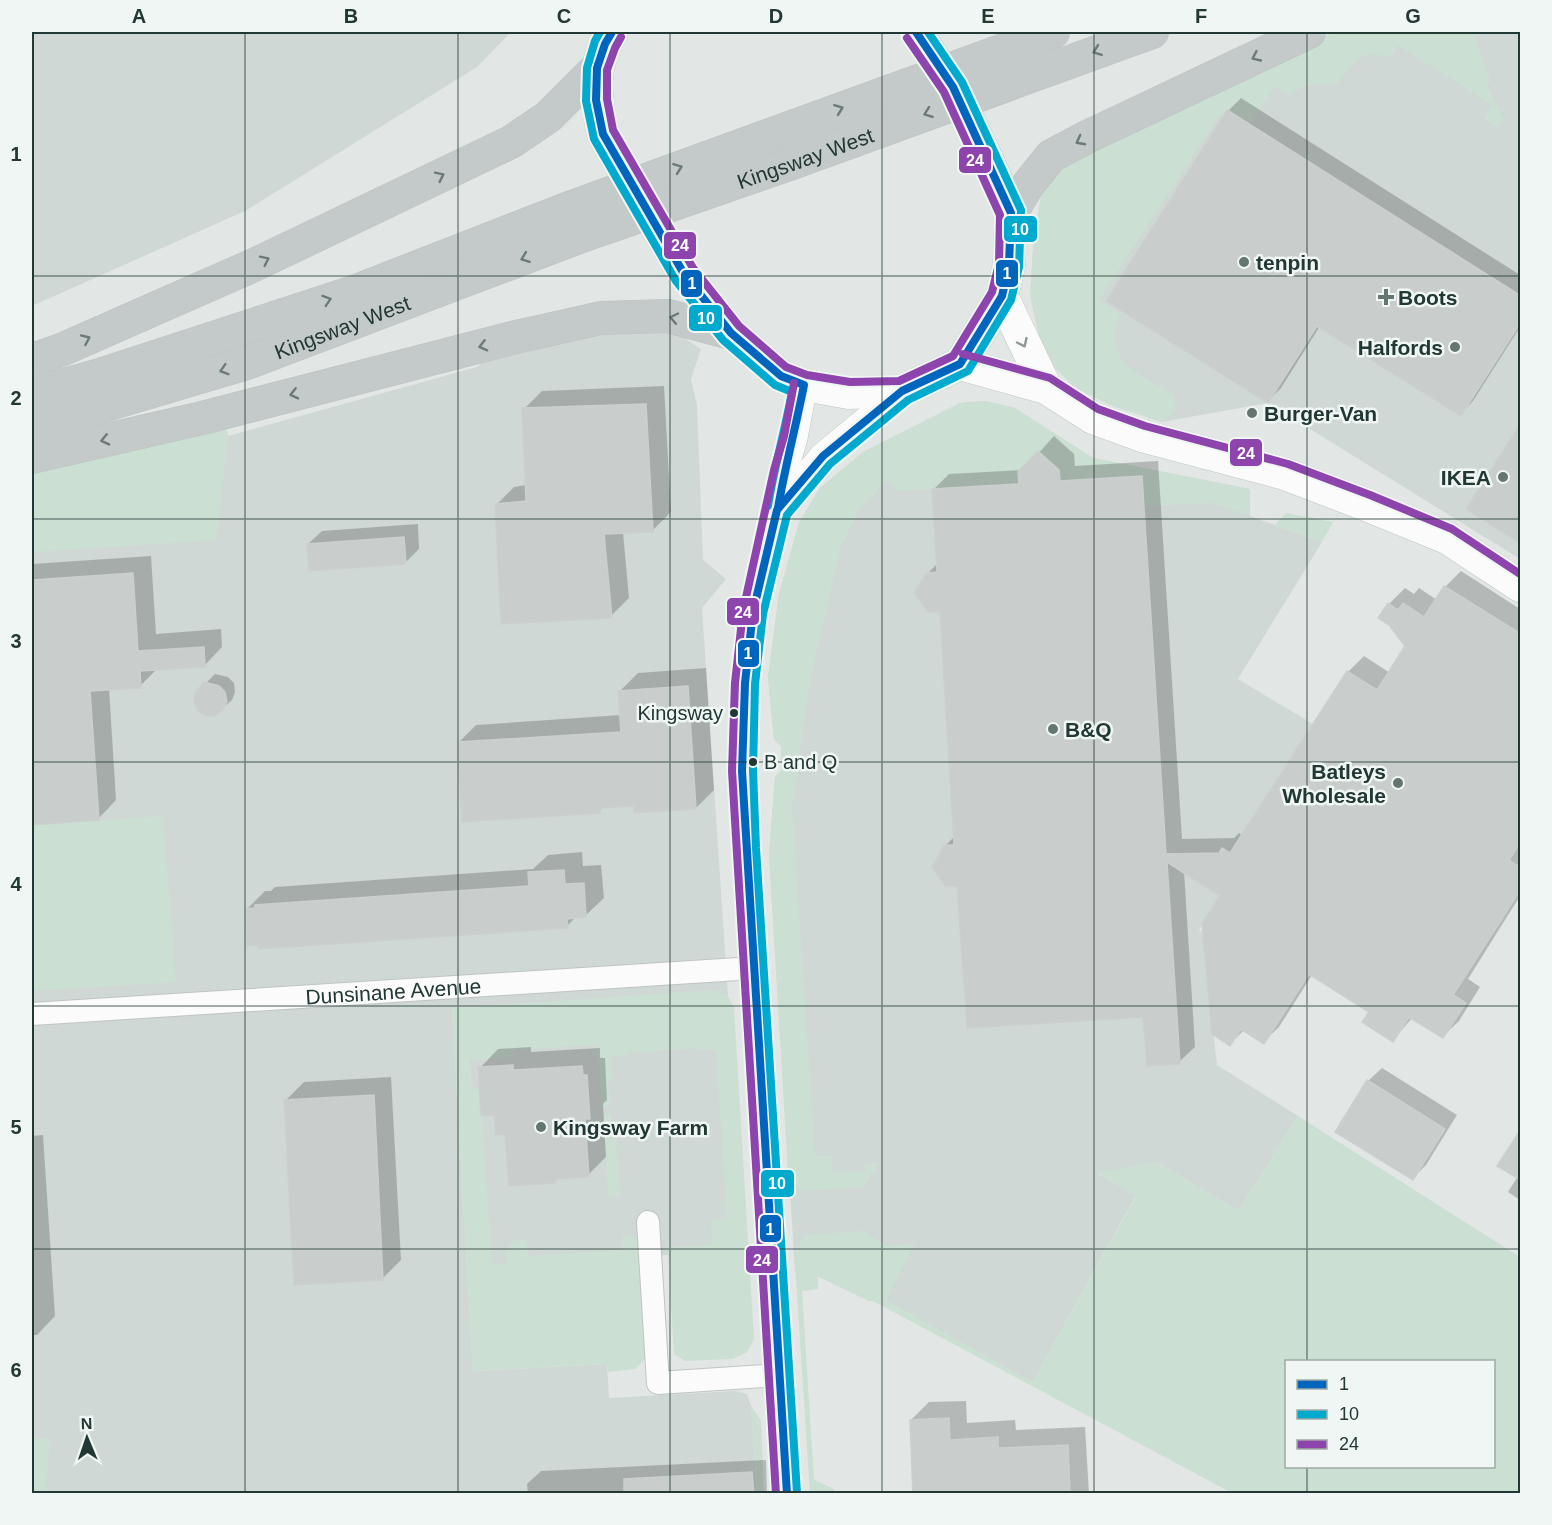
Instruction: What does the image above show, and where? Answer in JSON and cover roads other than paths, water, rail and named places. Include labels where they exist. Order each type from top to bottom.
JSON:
[{"type":"highway","name":"Kingsway West","points":[[32,394],[97,376],[351,292],[564,210],[1053,32]]},
{"type":"highway","name":"Kingsway West","points":[[32,427],[247,363],[579,237],[795,162],[1152,32]]},
{"type":"highway","points":[[1011,213],[1028,185],[1051,156],[1309,32]]},
{"type":"highway","points":[[32,360],[61,350],[254,265],[511,142],[548,117],[597,68]]},
{"type":"highway","points":[[32,457],[202,418],[516,337],[601,318],[668,316],[731,333]]},
{"type":"main road","points":[[612,32],[605,44],[597,68],[596,100],[603,134],[684,274],[731,333],[781,376],[804,385],[849,393],[902,391],[960,363],[1002,296],[1009,265],[1011,213],[953,87],[916,32]]},
{"type":"main road","points":[[1002,296],[1046,388]]},
{"type":"main road","points":[[960,363],[1046,388],[1093,418],[1142,436],[1286,474],[1437,534],[1447,538],[1521,586]]},
{"type":"street","points":[[787,1494],[742,771],[745,683],[753,612],[784,472],[794,438],[804,385]]},
{"type":"street","points":[[777,510],[823,456],[902,391]]},
{"type":"street","name":"Dunsinane Avenue","points":[[32,1014],[754,968]]},
{"type":"street","points":[[648,1222],[658,1383],[780,1375]]},
{"type":"place","name":"tenpin","points":[[1244,262]]},
{"type":"place","name":"Boots","points":[[1386,297]]},
{"type":"place","name":"Halfords","points":[[1455,347]]},
{"type":"place","name":"Burger-Van","points":[[1252,413]]},
{"type":"place","name":"IKEA","points":[[1503,477]]},
{"type":"place","name":"Kingsway","points":[[734,713]]},
{"type":"place","name":"B&Q","points":[[1053,729]]},
{"type":"place","name":"B and Q","points":[[753,762]]},
{"type":"place","name":"Batleys Wholesale","points":[[1398,783]]},
{"type":"place","name":"Kingsway Farm","points":[[541,1127]]}]
